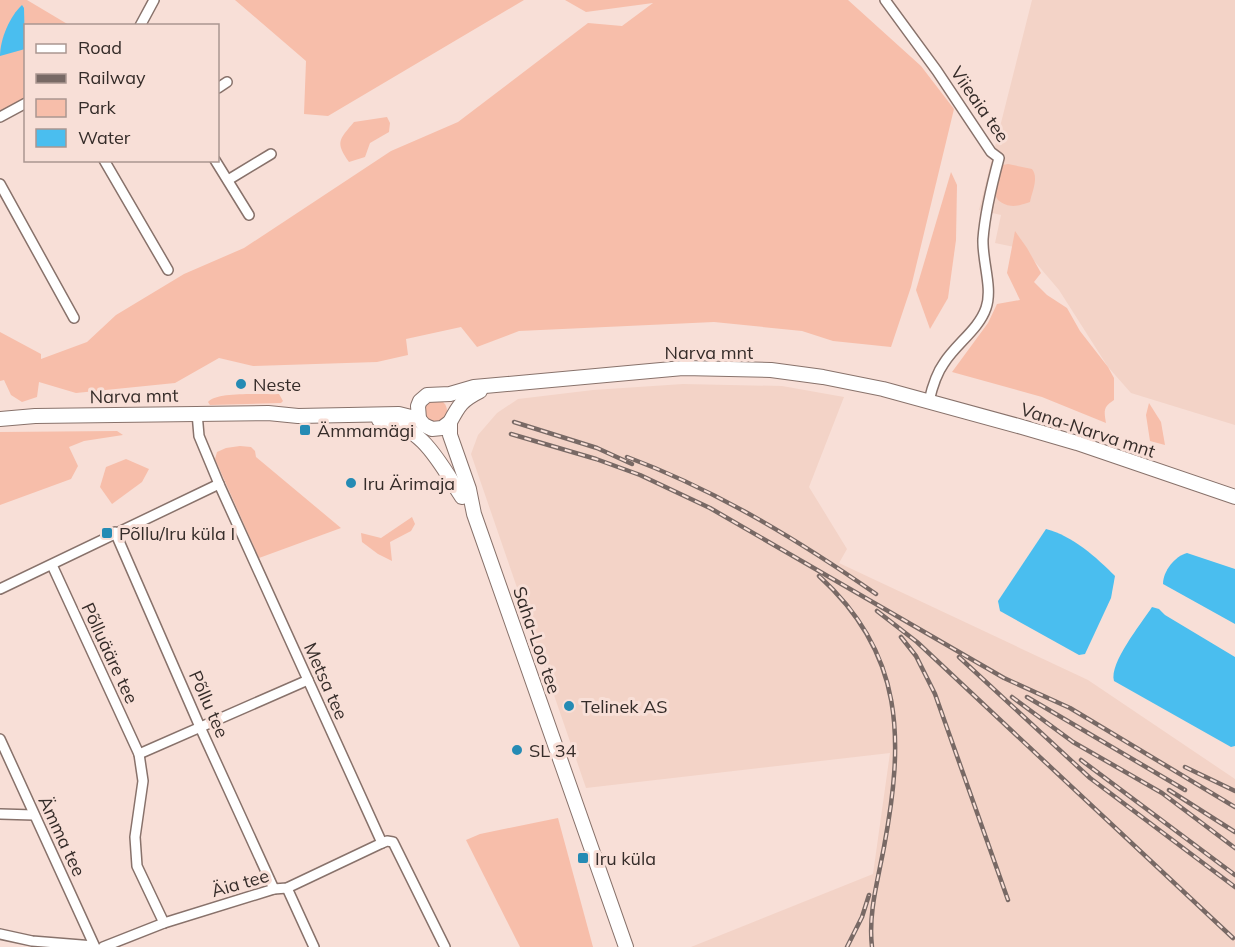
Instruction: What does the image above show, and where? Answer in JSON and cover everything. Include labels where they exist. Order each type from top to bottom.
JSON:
[{"type":"main road","name":"Narva mnt","points":[[0,419],[35,416],[268,412],[299,407],[400,406],[420,401],[432,394],[443,395],[474,387],[629,372],[724,367],[823,376],[929,401]]},
{"type":"main road","name":"Narva mnt","points":[[268,412],[298,416],[399,414],[419,419],[432,429],[442,428],[468,398],[488,387]]},
{"type":"main road","points":[[443,395],[450,402],[451,417]]},
{"type":"main road","points":[[419,419],[417,411],[420,401]]},
{"type":"main road","name":"Vana-Narva mnt","points":[[929,401],[1077,443],[1235,497]]},
{"type":"main road","points":[[332,416],[388,421],[412,431],[437,457],[462,497]]},
{"type":"main road","name":"Saha-Loo tee","points":[[451,417],[450,435],[469,489],[474,514],[626,947]]},
{"type":"main road","name":"Saha-Loo tee","points":[[432,429],[444,444],[462,497],[474,514]]},
{"type":"street","points":[[141,24],[154,0]]},
{"type":"street","name":"Viieaia tee","points":[[885,0],[937,71],[991,152],[999,158],[984,227],[983,262],[988,289],[986,311],[944,363],[936,376],[929,401]]},
{"type":"street","points":[[219,87],[227,82]]},
{"type":"street","points":[[0,117],[24,104]]},
{"type":"street","points":[[228,180],[271,154]]},
{"type":"street","points":[[105,162],[168,270]]},
{"type":"street","points":[[216,162],[249,215]]},
{"type":"street","points":[[0,184],[74,318]]},
{"type":"street","name":"Metsa tee","points":[[197,413],[199,436],[219,484],[382,843],[393,842],[445,947]]},
{"type":"street","points":[[0,589],[219,484]]},
{"type":"street","name":"Põllu tee","points":[[116,532],[200,727],[274,889]]},
{"type":"street","name":"Põlluääre tee","points":[[52,565],[139,754],[143,781],[135,837],[137,866],[164,923]]},
{"type":"street","points":[[139,754],[308,680]]},
{"type":"street","name":"Ämma tee","points":[[0,739],[97,947]]},
{"type":"street","points":[[0,814],[34,815]]},
{"type":"street","name":"Äia tee","points":[[0,934],[32,941],[97,947],[164,923],[274,889],[287,888],[382,843]]},
{"type":"street","points":[[287,888],[314,947]]},
{"type":"shaded area","points":[[1032,0],[1235,0],[1235,425],[1131,393],[1108,367],[1059,290],[1024,249],[995,243],[1001,215],[979,210]]},
{"type":"shaded area","points":[[683,384],[782,386],[844,397],[809,487],[847,549],[839,563],[1088,680],[1235,779],[1235,947],[691,947],[873,874],[890,753],[586,788],[471,454],[478,435],[497,413],[518,399],[593,390]]},
{"type":"green space","points":[[0,0],[27,0],[67,24],[24,24],[24,100],[0,112]]},
{"type":"green space","points":[[235,0],[524,0],[328,116],[304,114],[306,61]]},
{"type":"green space","points":[[565,0],[848,0],[921,66],[954,109],[911,287],[891,347],[833,341],[802,331],[714,322],[519,331],[477,347],[461,327],[406,339],[408,355],[377,362],[253,366],[219,358],[175,383],[76,393],[39,382],[37,397],[22,402],[11,395],[4,380],[0,381],[0,332],[41,354],[41,359],[87,342],[116,315],[184,274],[244,248],[391,151],[458,122],[588,23],[622,26],[653,3],[586,12]]},
{"type":"green space","points":[[387,117],[390,123],[389,132],[370,143],[365,157],[349,162],[340,145],[342,137],[354,122]]},
{"type":"green space","points":[[1008,164],[1032,169],[1035,180],[1030,202],[1010,206],[1002,203],[995,195],[1001,168]]},
{"type":"green space","points":[[951,172],[957,185],[956,240],[948,298],[930,329],[916,290]]},
{"type":"green space","points":[[1015,231],[1041,273],[1034,282],[1047,295],[1067,308],[1080,331],[1114,378],[1114,400],[1105,410],[1106,423],[1042,397],[952,372],[988,323],[997,304],[1020,300],[1007,273]]},
{"type":"green space","points":[[279,394],[283,401],[281,403],[210,405],[208,402],[221,396]]},
{"type":"green space","points":[[435,399],[444,402],[447,411],[444,420],[435,423],[426,420],[423,411],[426,402]]},
{"type":"green space","points":[[1149,403],[1161,422],[1165,445],[1150,441],[1146,415]]},
{"type":"green space","points":[[117,431],[123,435],[84,441],[69,447],[78,466],[71,479],[0,505],[0,432]]},
{"type":"green space","points":[[240,446],[251,447],[256,457],[341,528],[259,558],[215,459],[217,452]]},
{"type":"green space","points":[[126,459],[149,469],[142,482],[112,504],[100,487],[106,467]]},
{"type":"green space","points":[[412,517],[415,524],[411,531],[390,542],[392,561],[362,542],[361,533],[381,538]]},
{"type":"green space","points":[[558,818],[593,947],[520,947],[466,840],[480,834]]},
{"type":"water","points":[[22,5],[24,8],[24,49],[0,56],[6,28]]},
{"type":"water","points":[[1046,529],[1075,542],[1115,576],[1111,598],[1085,654],[1079,655],[1000,611],[998,601]]},
{"type":"water","points":[[1187,553],[1235,569],[1235,624],[1163,584],[1170,565],[1178,557]]},
{"type":"water","points":[[1152,607],[1159,609],[1165,615],[1235,657],[1235,746],[1231,747],[1114,681],[1116,664],[1121,654]]},
{"type":"railway","points":[[514,422],[597,448],[632,464]]},
{"type":"railway","points":[[511,434],[596,459],[640,475],[710,508],[1004,678],[1070,708],[1235,807]]},
{"type":"railway","points":[[627,457],[692,485],[756,518],[817,554],[876,594]]},
{"type":"railway","points":[[819,576],[847,606],[868,636],[883,668],[891,701],[895,735],[894,770],[884,847],[872,909],[872,947]]},
{"type":"railway","points":[[877,611],[917,642],[1233,938]]},
{"type":"railway","points":[[901,637],[916,656],[935,694],[1008,900]]},
{"type":"railway","points":[[959,657],[1090,778],[1235,887]]},
{"type":"railway","points":[[1012,697],[1073,742],[1162,793],[1235,848]]},
{"type":"railway","points":[[1027,697],[1185,790]]},
{"type":"railway","points":[[1081,760],[1235,875]]},
{"type":"railway","points":[[1185,767],[1235,791]]},
{"type":"railway","points":[[1169,790],[1235,832]]},
{"type":"railway","points":[[847,947],[862,917],[869,895]]},
{"type":"place","name":"Neste","points":[[241,384]]},
{"type":"place","name":"Ämmamägi","points":[[305,430]]},
{"type":"place","name":"Iru Ärimaja","points":[[351,483]]},
{"type":"place","name":"Põllu/Iru küla I","points":[[107,533]]},
{"type":"place","name":"Telinek AS","points":[[569,706]]},
{"type":"place","name":"SL 34","points":[[517,750]]},
{"type":"place","name":"Iru küla","points":[[583,858]]}]
